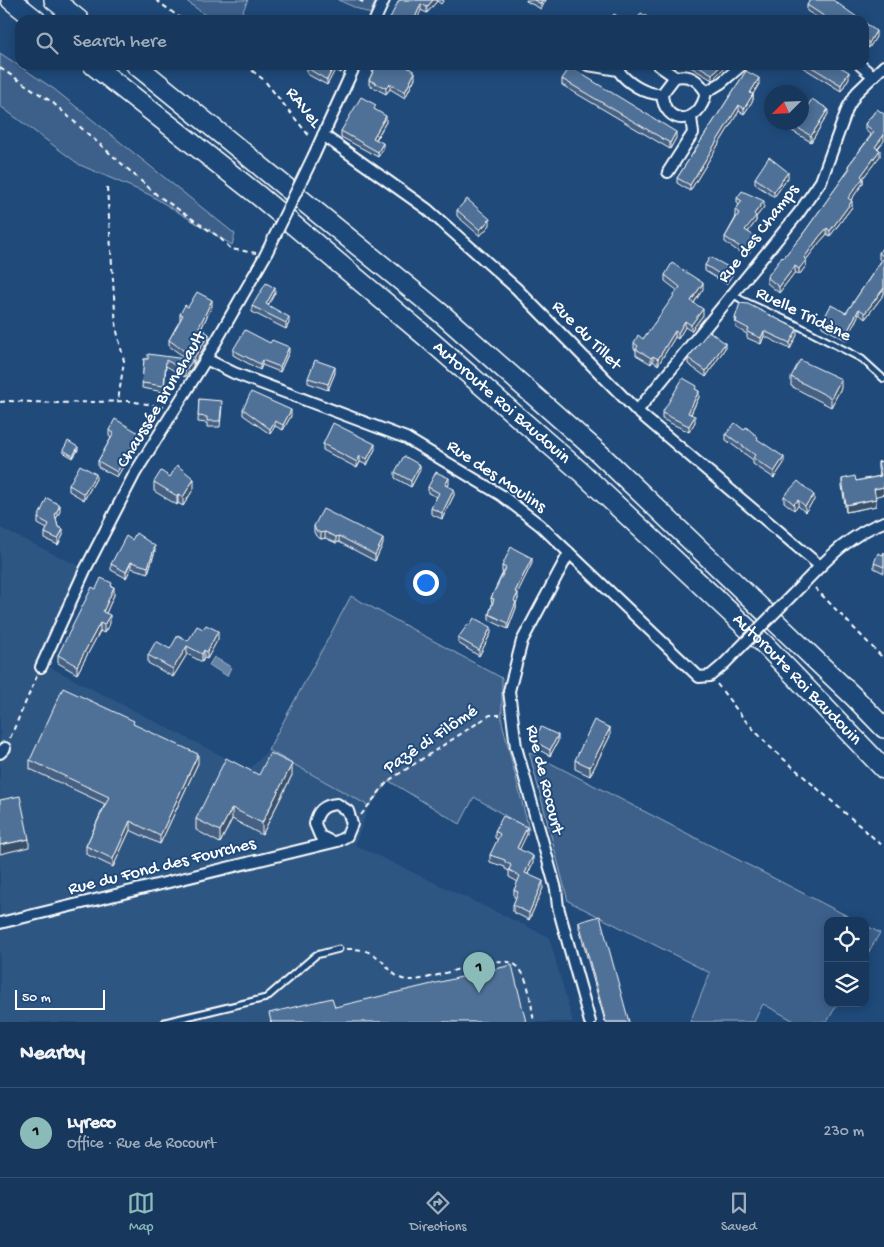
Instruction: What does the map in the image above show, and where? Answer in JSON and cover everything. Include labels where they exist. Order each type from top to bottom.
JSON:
[{"type":"highway","points":[[11,0],[30,15]]},
{"type":"highway","points":[[54,0],[74,15]]},
{"type":"highway","name":"Autoroute Roi Baudouin","points":[[99,70],[259,196],[424,335],[581,472],[765,645],[884,769]]},
{"type":"highway","name":"Autoroute Roi Baudouin","points":[[142,70],[465,334],[599,453],[884,728]]},
{"type":"street","points":[[377,15],[384,0]]},
{"type":"street","name":"Rue des Champs","points":[[637,411],[798,214],[821,181],[848,107],[857,92],[884,66]]},
{"type":"street","name":"Chaussée Brunehault","points":[[41,667],[85,570],[135,474],[265,257],[353,70]]},
{"type":"street","points":[[620,70],[624,79],[653,94],[662,94]]},
{"type":"street","points":[[665,70],[675,77],[690,76],[700,83],[706,92]]},
{"type":"street","points":[[675,77],[662,94],[663,103],[671,114],[682,118],[691,117],[700,110],[706,92],[721,83],[736,70]]},
{"type":"street","points":[[866,70],[873,76]]},
{"type":"street","points":[[668,172],[692,133],[691,117]]},
{"type":"street","name":"Rue du Tillet","points":[[323,135],[427,209],[516,288],[637,411],[820,566]]},
{"type":"street","name":"Rue des Moulins","points":[[206,358],[234,373],[406,438],[501,495],[540,525],[699,677],[710,676]]},
{"type":"street","points":[[710,676],[723,666],[820,566],[865,529],[884,522]]},
{"type":"street","name":"Rue de Rocourt","points":[[569,553],[522,641],[510,691],[516,747],[556,889],[558,907],[590,1022]]},
{"type":"street","points":[[332,842],[325,840],[316,831],[315,824],[319,811],[330,805],[343,807],[352,818],[352,824]]},
{"type":"street","name":"Rue du Fond des Fourches","points":[[0,923],[332,842],[344,838],[350,831],[352,824]]},
{"type":"lane","name":"Ruelle Tridène","points":[[732,294],[793,323],[862,360],[884,379]]},
{"type":"lane","points":[[165,1022],[266,998],[316,955],[339,950]]},
{"type":"path","points":[[156,0],[176,15]]},
{"type":"path","points":[[359,0],[363,2],[366,0]]},
{"type":"path","points":[[0,68],[52,102],[157,195],[219,237],[231,249],[254,252],[265,257]]},
{"type":"path","name":"RAVeL","points":[[251,70],[264,80],[316,151]]},
{"type":"path","points":[[107,187],[116,328],[124,361],[118,400]]},
{"type":"path","points":[[0,402],[9,400],[56,404],[118,400],[174,409]]},
{"type":"path","points":[[810,577],[815,589],[884,659]]},
{"type":"path","points":[[3,750],[41,667]]},
{"type":"path","points":[[710,676],[744,719],[770,747],[884,847]]},
{"type":"path","name":"Pazê di Filômé","points":[[352,824],[388,781],[490,715],[512,716]]},
{"type":"path","points":[[339,950],[368,950],[381,959],[393,973],[406,980],[429,978],[494,961],[512,962],[524,976],[534,1022]]},
{"type":"shaded area","points":[[185,0],[248,0],[241,15],[205,15]]},
{"type":"shaded area","points":[[338,0],[376,0],[370,14]]},
{"type":"shaded area","points":[[0,53],[15,63],[15,70],[26,70],[54,89],[235,234],[232,245],[150,195],[80,165],[0,106]]},
{"type":"shaded area","points":[[0,528],[81,567],[40,662],[249,770],[268,750],[369,806],[355,845],[549,937],[573,1022],[0,1022]]},
{"type":"shaded area","points":[[351,596],[502,678],[502,722],[529,830],[474,797],[460,824],[389,781],[369,806],[268,750]]},
{"type":"shaded area","points":[[214,657],[231,667],[227,676],[209,665]]},
{"type":"shaded area","points":[[529,752],[849,917],[824,917],[824,1007],[836,1007],[827,1022],[796,1022],[763,1004],[754,1022],[690,1022],[710,973],[568,901]]},
{"type":"shaded area","points":[[869,927],[880,933],[869,951]]},
{"type":"building","points":[[399,0],[433,0],[427,7],[421,4],[416,15],[392,15]]},
{"type":"building","points":[[534,0],[543,0],[541,4]]},
{"type":"building","points":[[810,0],[833,0],[854,15],[822,15],[807,5]]},
{"type":"building","points":[[869,26],[876,31],[869,43]]},
{"type":"building","points":[[310,70],[332,70],[327,80]]},
{"type":"building","points":[[374,70],[412,70],[415,72],[405,92],[390,84],[386,88],[369,80]]},
{"type":"building","points":[[568,70],[575,70],[676,132],[670,143],[562,79]]},
{"type":"building","points":[[705,70],[716,70],[712,74]]},
{"type":"building","points":[[816,70],[846,70],[849,72],[841,85]]},
{"type":"building","points":[[746,71],[759,78],[750,93],[753,94],[744,109],[739,105],[690,185],[677,178]]},
{"type":"building","points":[[361,97],[376,105],[374,109],[386,116],[373,138],[383,143],[378,152],[341,131]]},
{"type":"building","points":[[812,99],[828,109],[811,136],[801,130],[809,130],[809,104]]},
{"type":"building","points":[[877,109],[884,114],[884,135],[875,147],[880,150],[848,198],[852,201],[830,231],[827,228],[819,237],[804,258],[806,260],[799,269],[795,266],[779,287],[767,277],[800,238],[850,168],[848,166],[874,132],[865,124]]},
{"type":"building","points":[[769,157],[788,172],[774,192],[755,178]]},
{"type":"building","points":[[742,191],[764,201],[754,214],[756,216],[745,230],[756,237],[746,251],[725,237],[739,213],[735,210],[742,201],[737,198]]},
{"type":"building","points":[[467,199],[490,219],[480,230],[457,210]]},
{"type":"building","points":[[884,245],[884,257],[879,253]]},
{"type":"building","points":[[710,257],[732,269],[726,278],[705,265]]},
{"type":"building","points":[[884,257],[884,288],[865,313],[859,309],[846,334],[822,322],[831,305],[846,313]]},
{"type":"building","points":[[672,263],[703,283],[691,301],[703,309],[691,325],[685,321],[678,333],[675,331],[658,359],[653,356],[651,358],[636,349],[638,346],[634,343],[638,335],[643,339],[680,287],[665,275]]},
{"type":"building","points":[[266,283],[275,288],[266,304],[289,317],[286,323],[252,306]]},
{"type":"building","points":[[197,292],[212,300],[199,327],[209,334],[194,358],[169,340],[183,315],[180,314],[185,305],[188,307]]},
{"type":"building","points":[[740,303],[748,304],[797,329],[790,343],[764,331],[761,338],[747,332],[749,329],[736,322],[737,319],[735,318]]},
{"type":"building","points":[[245,330],[270,343],[272,340],[289,347],[280,367],[262,360],[260,364],[233,350]]},
{"type":"building","points":[[709,331],[725,343],[706,371],[688,358]]},
{"type":"building","points":[[148,354],[193,360],[185,371],[166,360],[164,386],[142,383],[144,359],[148,359]]},
{"type":"building","points":[[315,360],[335,367],[328,384],[308,378]]},
{"type":"building","points":[[800,360],[841,379],[831,398],[791,377]]},
{"type":"building","points":[[683,378],[697,386],[695,389],[699,391],[688,413],[695,416],[689,426],[662,413]]},
{"type":"building","points":[[251,392],[291,410],[283,425],[275,421],[270,429],[243,409]]},
{"type":"building","points":[[199,399],[222,401],[220,421],[207,421],[207,417],[198,416]]},
{"type":"building","points":[[115,419],[139,433],[117,472],[98,461],[114,433],[109,430]]},
{"type":"building","points":[[333,423],[375,444],[367,459],[360,456],[357,462],[323,444]]},
{"type":"building","points":[[735,423],[744,430],[746,427],[758,437],[757,439],[784,457],[774,472],[753,458],[755,455],[726,434]]},
{"type":"building","points":[[68,441],[78,447],[73,456],[63,450]]},
{"type":"building","points":[[404,456],[420,465],[411,481],[395,472]]},
{"type":"building","points":[[884,461],[884,487],[874,489],[876,499],[846,505],[842,479],[855,476],[856,481],[881,476],[878,462]]},
{"type":"building","points":[[80,465],[96,474],[84,494],[69,485]]},
{"type":"building","points":[[177,465],[194,479],[183,497],[178,494],[177,496],[154,482],[161,471],[170,477]]},
{"type":"building","points":[[436,472],[449,478],[445,485],[454,489],[442,513],[431,508],[439,493],[428,487]]},
{"type":"building","points":[[798,481],[814,495],[805,506],[798,500],[794,504],[784,496]]},
{"type":"building","points":[[47,498],[60,505],[55,515],[58,527],[63,529],[58,539],[45,533],[49,524],[38,518]]},
{"type":"building","points":[[323,509],[383,539],[375,555],[339,536],[336,537],[325,532],[316,531],[314,526]]},
{"type":"building","points":[[136,533],[155,546],[148,567],[131,562],[126,572],[111,564],[126,536],[132,540]]},
{"type":"building","points":[[511,547],[532,558],[515,592],[518,593],[514,601],[516,602],[508,623],[489,614],[494,599],[491,598],[506,568],[502,566]]},
{"type":"building","points":[[884,552],[884,567],[874,563],[878,553],[883,555]]},
{"type":"building","points":[[101,578],[112,583],[111,586],[114,587],[103,612],[110,615],[104,625],[100,623],[77,666],[58,655],[92,587],[96,589]]},
{"type":"building","points":[[474,618],[491,627],[479,650],[458,638]]},
{"type":"building","points":[[206,625],[218,631],[207,652],[204,650],[202,654],[187,646],[173,669],[148,655],[156,641],[170,649],[178,635],[188,641],[197,626],[203,629]]},
{"type":"building","points":[[63,688],[134,721],[133,724],[198,754],[160,836],[130,821],[113,859],[86,846],[109,797],[30,760]]},
{"type":"building","points":[[594,720],[610,728],[590,767],[575,760]]},
{"type":"building","points":[[541,727],[558,735],[550,750],[534,741]]},
{"type":"building","points":[[270,753],[292,764],[262,823],[232,808],[220,831],[196,819],[226,758],[259,775]]},
{"type":"building","points":[[20,796],[29,839],[0,845],[0,800]]},
{"type":"building","points":[[503,816],[527,827],[517,848],[533,856],[525,873],[543,881],[529,913],[513,905],[518,892],[514,890],[520,876],[509,870],[511,865],[505,862],[505,860],[490,855],[500,834],[495,831]]},
{"type":"building","points":[[600,916],[629,1022],[606,1022],[579,922]]},
{"type":"building","points":[[512,965],[526,1022],[271,1022],[269,1013],[332,998],[335,1007]]},
{"type":"place","name":"Lyreco","points":[[479,993]]}]
